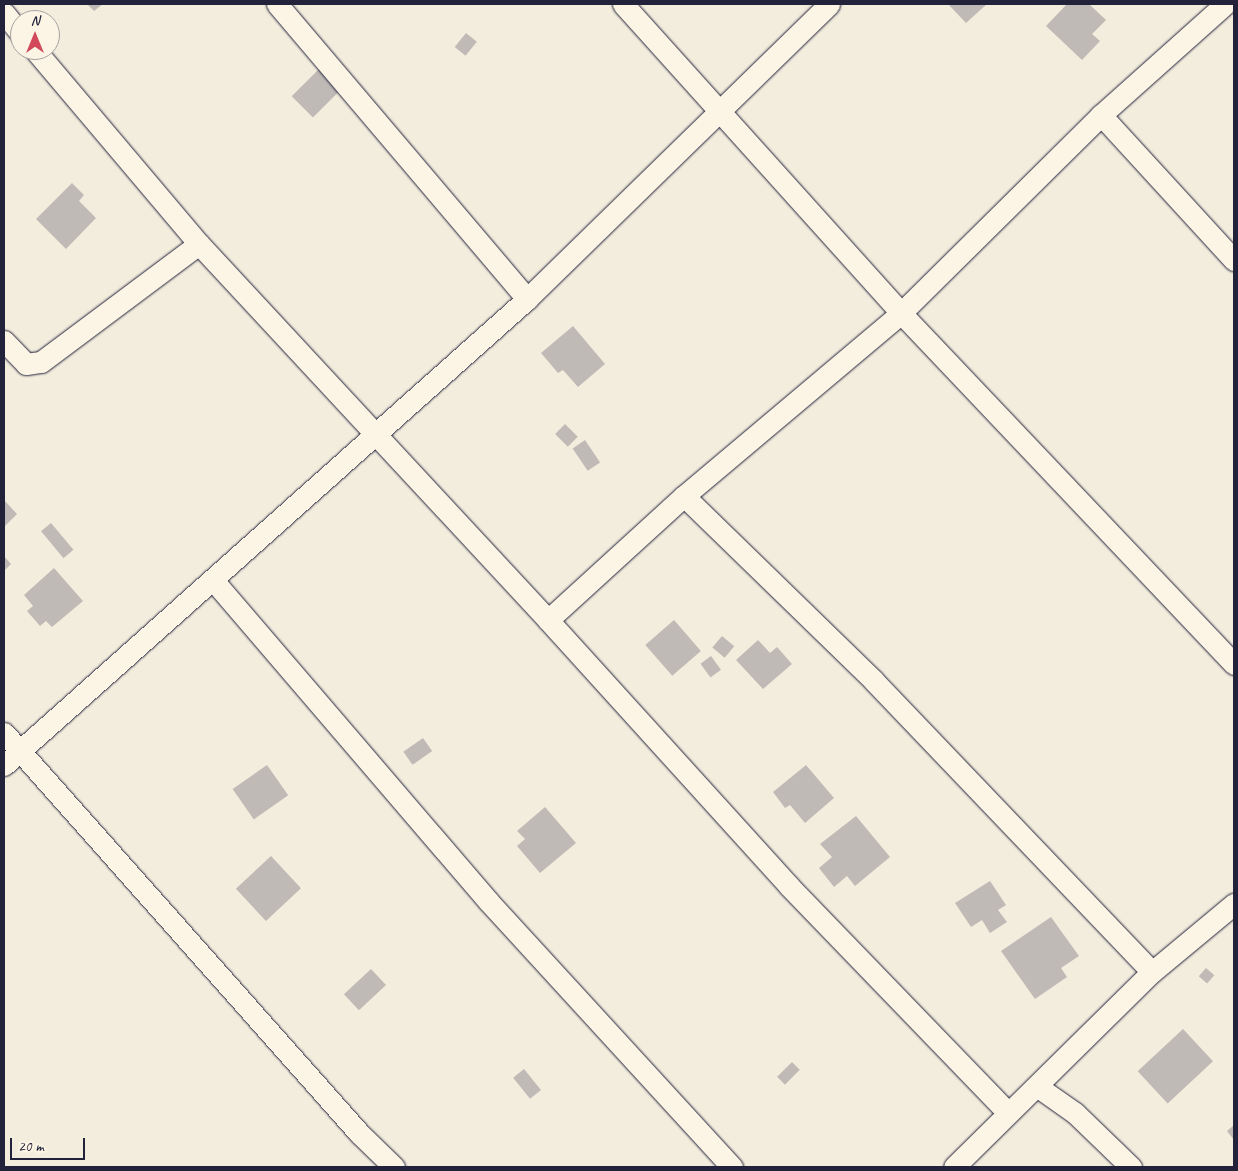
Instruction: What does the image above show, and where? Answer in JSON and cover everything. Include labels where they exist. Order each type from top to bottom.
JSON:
[{"type":"street","points":[[277,4],[527,299]]},
{"type":"street","points":[[623,4],[901,313],[1234,664]]},
{"type":"street","points":[[11,758],[527,299],[829,4]]},
{"type":"street","points":[[548,620],[684,496],[901,313],[1101,115],[1225,4]]},
{"type":"street","points":[[43,60],[199,244],[548,620],[789,886],[1008,1113]]},
{"type":"street","points":[[1101,115],[1234,260]]},
{"type":"street","points":[[4,341],[26,364],[41,362],[199,244]]},
{"type":"street","points":[[684,496],[874,681],[1152,972]]},
{"type":"street","points":[[213,580],[489,902],[732,1167]]},
{"type":"street","points":[[4,733],[11,758],[360,1134],[394,1167]]},
{"type":"street","points":[[954,1167],[1008,1113],[1038,1087],[1152,972],[1234,904]]},
{"type":"street","points":[[1038,1087],[1074,1113],[1131,1167]]},
{"type":"building","points":[[87,4],[103,4],[94,11]]},
{"type":"building","points":[[948,4],[987,4],[966,23]]},
{"type":"building","points":[[1067,4],[1089,4],[1106,20],[1092,34],[1100,41],[1082,60],[1046,26]]},
{"type":"building","points":[[466,33],[477,42],[466,56],[455,47]]},
{"type":"building","points":[[320,68],[341,89],[313,117],[292,96]]},
{"type":"building","points":[[72,183],[84,195],[79,201],[96,218],[66,249],[36,219]]},
{"type":"building","points":[[573,326],[605,364],[578,387],[563,370],[558,373],[541,353]]},
{"type":"building","points":[[565,424],[578,437],[568,447],[555,434]]},
{"type":"building","points":[[585,440],[600,462],[588,471],[573,448]]},
{"type":"building","points":[[4,500],[17,514],[5,526],[4,524]]},
{"type":"building","points":[[51,523],[73,550],[64,558],[41,531]]},
{"type":"building","points":[[4,556],[11,564],[4,571]]},
{"type":"building","points":[[54,568],[83,601],[52,627],[46,621],[40,626],[27,611],[33,606],[24,595]]},
{"type":"building","points":[[674,620],[701,651],[672,676],[645,645]]},
{"type":"building","points":[[722,636],[734,646],[725,658],[712,647]]},
{"type":"building","points":[[758,640],[770,653],[777,647],[792,664],[763,689],[736,660]]},
{"type":"building","points":[[711,656],[721,670],[710,677],[700,664]]},
{"type":"building","points":[[423,738],[432,751],[413,765],[403,752]]},
{"type":"building","points":[[267,765],[288,795],[254,819],[233,789]]},
{"type":"building","points":[[806,765],[834,798],[805,823],[790,805],[785,808],[773,792]]},
{"type":"building","points":[[545,807],[576,843],[540,873],[517,846],[525,839],[517,831]]},
{"type":"building","points":[[856,816],[890,857],[855,886],[847,876],[834,887],[819,868],[832,857],[820,844]]},
{"type":"building","points":[[271,856],[301,888],[266,921],[236,889]]},
{"type":"building","points":[[990,881],[1006,905],[998,910],[1007,922],[990,933],[982,920],[971,927],[955,903]]},
{"type":"building","points":[[1051,917],[1079,956],[1061,968],[1067,977],[1035,999],[1001,951]]},
{"type":"building","points":[[1206,968],[1214,975],[1207,984],[1199,976]]},
{"type":"building","points":[[371,969],[386,985],[359,1010],[344,994]]},
{"type":"building","points":[[1183,1029],[1213,1061],[1168,1103],[1138,1071]]},
{"type":"building","points":[[792,1062],[800,1070],[785,1085],[777,1077]]},
{"type":"building","points":[[524,1069],[541,1090],[530,1099],[513,1078]]},
{"type":"building","points":[[1234,1125],[1234,1140],[1227,1131]]}]
